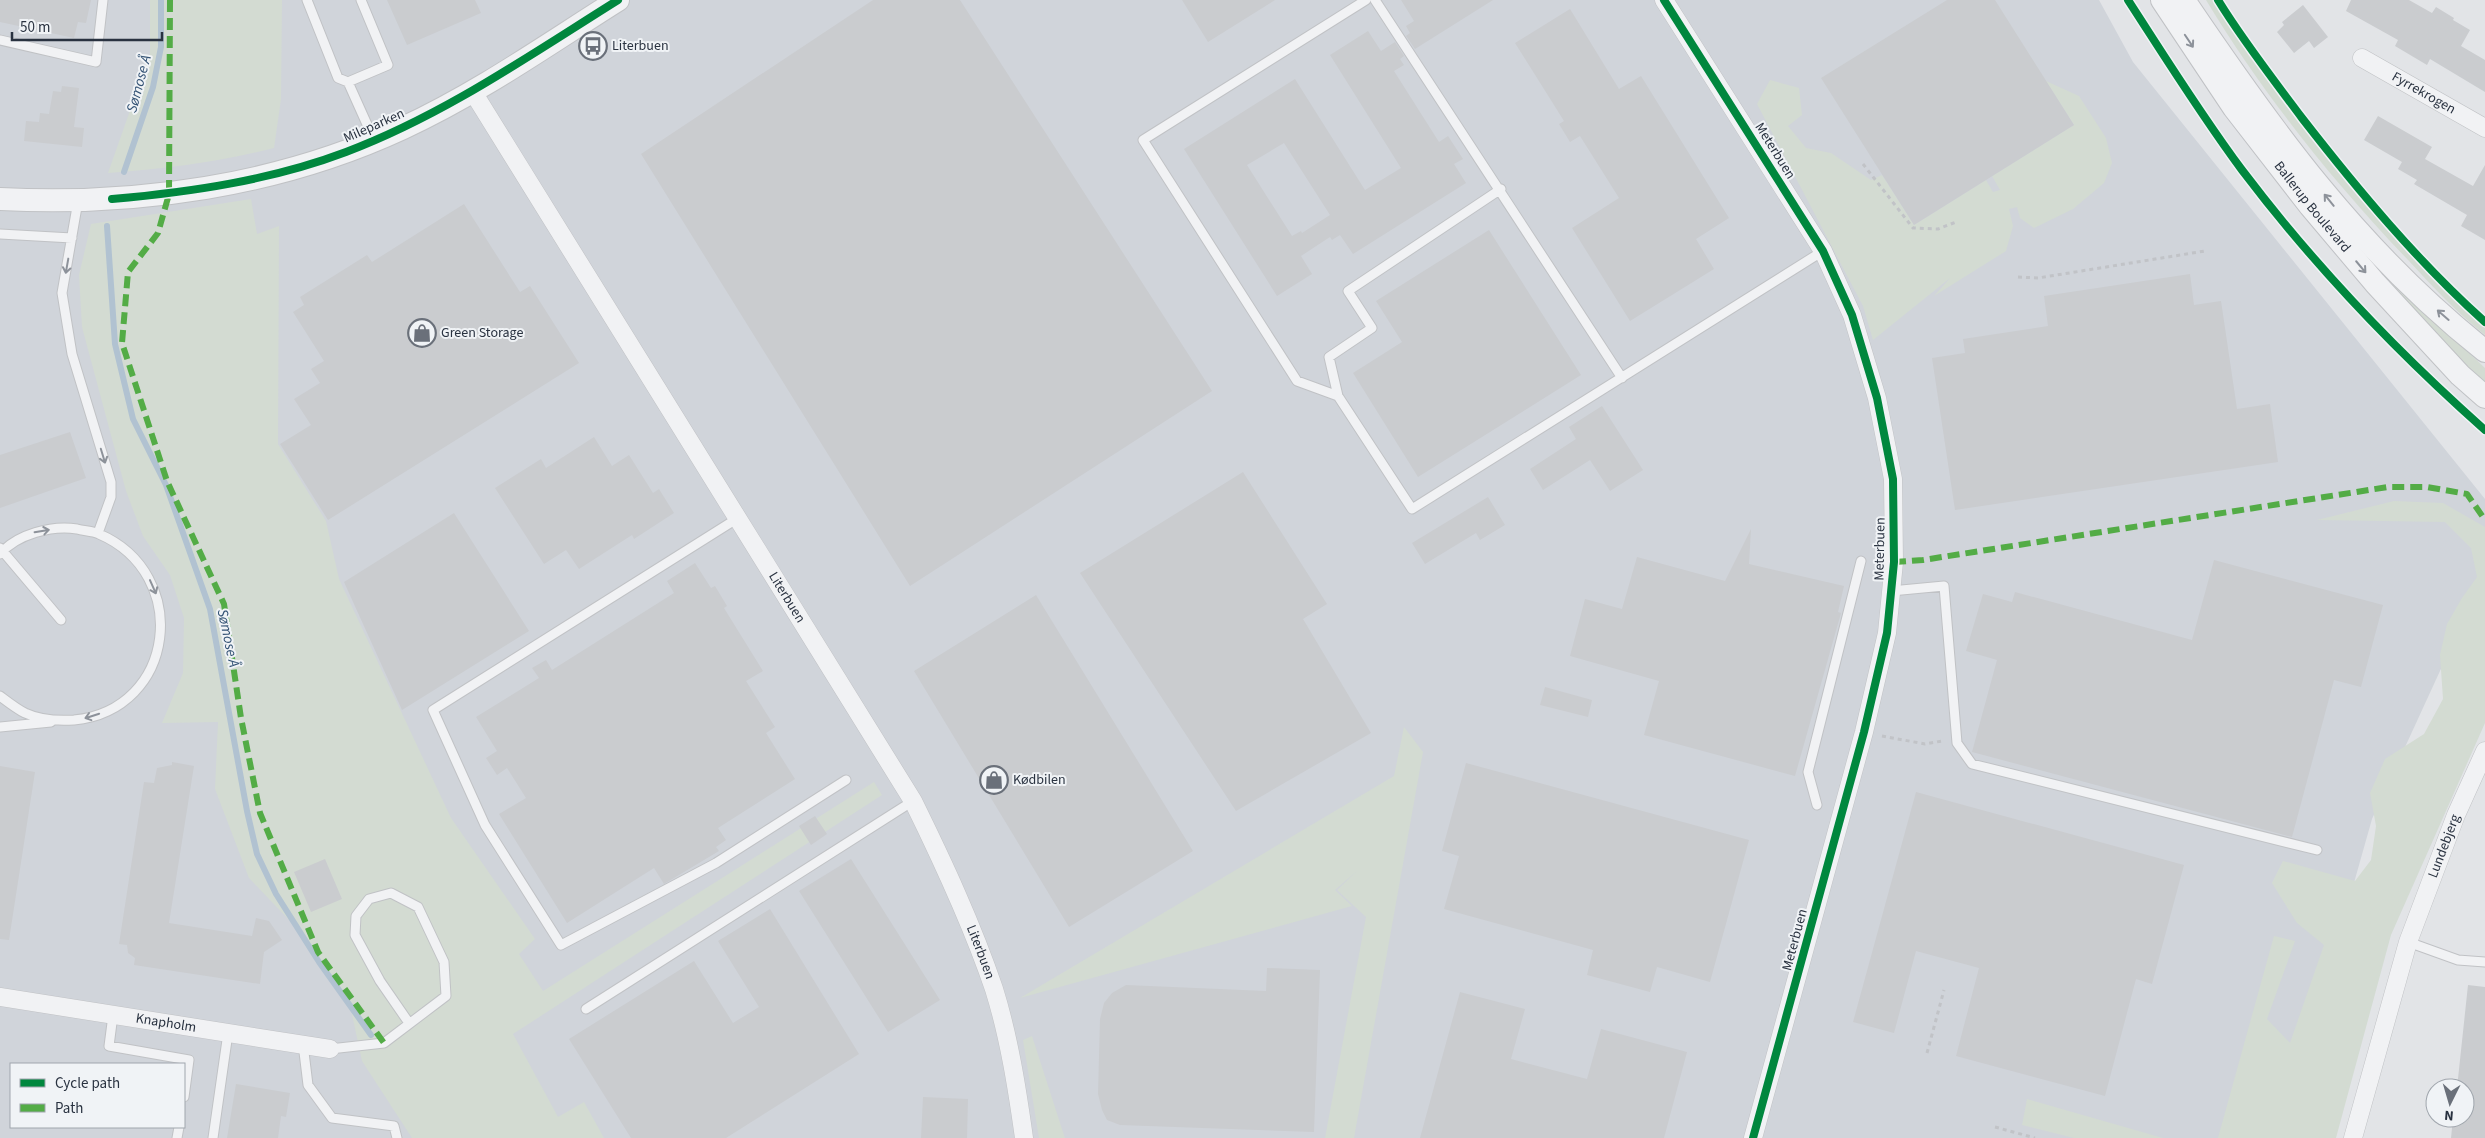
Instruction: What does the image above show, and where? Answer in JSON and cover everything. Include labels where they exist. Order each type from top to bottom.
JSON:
[{"type":"street","name":"Mileparken","points":[[0,199],[78,201],[169,194],[222,186],[346,152],[403,128],[473,92],[618,0]]},
{"type":"street","name":"Meterbuen","points":[[1664,0],[1823,251],[1852,316],[1878,398],[1893,479],[1894,562],[1887,633],[1864,732],[1753,1138]]},
{"type":"street","name":"Ballerup Boulevard","points":[[2162,0],[2234,108],[2310,206],[2381,290],[2460,375],[2485,397]]},
{"type":"street","name":"Ballerup Boulevard","points":[[2184,0],[2248,95],[2332,204],[2402,279],[2485,351]]},
{"type":"street","name":"Fyrrekrogen","points":[[2362,58],[2485,128]]},
{"type":"street","name":"Literbuen","points":[[473,92],[913,800],[956,887],[994,990],[1015,1077],[1024,1138]]},
{"type":"street","name":"Lundebjerg","points":[[2353,1138],[2408,942],[2456,815],[2485,751]]},
{"type":"street","name":"Knapholm","points":[[0,997],[330,1049]]},
{"type":"lane","points":[[0,40],[96,62],[103,0]]},
{"type":"lane","points":[[307,0],[338,78],[348,82],[374,140]]},
{"type":"lane","points":[[348,82],[388,65],[361,0]]},
{"type":"lane","points":[[1338,396],[1297,381],[1142,140],[1366,0]]},
{"type":"lane","points":[[1375,0],[1622,378]]},
{"type":"lane","points":[[1500,190],[1348,291],[1372,328],[1329,356],[1338,396],[1412,509],[1823,251]]},
{"type":"lane","points":[[78,201],[62,293],[72,354],[111,482],[111,497],[98,533]]},
{"type":"lane","points":[[0,234],[72,238]]},
{"type":"lane","points":[[738,518],[433,710],[485,825],[561,946],[642,900],[716,863],[846,780]]},
{"type":"lane","points":[[0,727],[89,718],[117,706],[140,686],[152,666],[162,630],[158,599],[146,571],[125,548],[98,533],[68,528],[35,532],[1,551],[61,620]]},
{"type":"lane","points":[[1817,804],[1808,772],[1861,561]]},
{"type":"lane","points":[[1892,591],[1944,586],[1957,744],[1972,764],[2317,850]]},
{"type":"lane","points":[[0,696],[26,713],[58,721]]},
{"type":"lane","points":[[586,1009],[913,800]]},
{"type":"lane","points":[[330,1049],[384,1043],[446,996],[444,962],[418,907],[391,893],[369,899],[356,916],[354,935],[380,981],[410,1023]]},
{"type":"lane","points":[[2408,942],[2458,960],[2485,962]]},
{"type":"lane","points":[[113,1015],[109,1046],[190,1060],[185,1091]]},
{"type":"lane","points":[[213,1138],[228,1033]]},
{"type":"lane","points":[[302,1044],[308,1085],[332,1118],[394,1126],[397,1138]]},
{"type":"path","points":[[1863,164],[1913,228],[1938,229],[1956,222]]},
{"type":"path","points":[[2018,277],[2038,278],[2205,251]]},
{"type":"path","points":[[1864,732],[1904,742],[1925,744],[1957,738]]},
{"type":"path","points":[[1927,1053],[1944,990]]},
{"type":"path","points":[[1995,1127],[2035,1138]]},
{"type":"shaded area","points":[[0,0],[2099,0],[2133,62],[2485,499],[2485,573],[2372,819],[2282,1138],[0,1138]]},
{"type":"shaded area","points":[[150,0],[282,0],[281,99],[274,148],[192,164],[108,173],[150,54]]},
{"type":"shaded area","points":[[2178,0],[2404,292],[2485,368],[2485,385],[2380,278]]},
{"type":"shaded area","points":[[2206,0],[2213,0],[2305,131],[2338,173],[2409,253],[2485,328],[2485,335],[2455,309],[2427,280],[2327,169],[2275,103]]},
{"type":"shaded area","points":[[1770,80],[1799,88],[1802,115],[1788,126],[1806,148],[1831,153],[1871,180],[1882,175],[1914,225],[1986,180],[1993,192],[2000,190],[1992,176],[2074,125],[2046,81],[2079,96],[2106,138],[2112,163],[2104,183],[2073,209],[2034,228],[2020,218],[2017,207],[2009,209],[2013,226],[2006,251],[1934,296],[1950,278],[1873,340],[1863,306],[1757,104]]},
{"type":"shaded area","points":[[251,199],[257,234],[279,226],[278,444],[326,521],[339,579],[451,818],[535,939],[519,954],[543,991],[874,782],[882,795],[513,1034],[558,1117],[584,1102],[604,1138],[412,1138],[362,1061],[348,996],[291,922],[249,878],[215,789],[218,722],[162,723],[183,673],[184,618],[170,575],[143,536],[126,491],[82,327],[79,275],[91,224]]},
{"type":"shaded area","points":[[2394,501],[2443,503],[2485,527],[2485,723],[2391,935],[2336,1138],[2218,1138],[2274,936],[2295,941],[2267,1019],[2290,1043],[2324,945],[2297,923],[2272,883],[2283,861],[2355,881],[2371,860],[2376,826],[2370,793],[2385,759],[2424,734],[2443,699],[2440,655],[2447,624],[2477,577],[2471,548],[2445,522],[2317,520]]},
{"type":"shaded area","points":[[1404,727],[1423,752],[1354,1138],[1325,1138],[1366,917],[1337,890],[1357,871],[1335,890],[1352,906],[1020,998],[1394,776]]},
{"type":"shaded area","points":[[1032,1036],[1065,1138],[1039,1138],[1023,1040]]},
{"type":"shaded area","points":[[2027,1099],[2163,1138],[2074,1138],[2022,1125]]},
{"type":"building","points":[[0,0],[91,0],[86,23],[78,22],[74,38],[0,22]]},
{"type":"building","points":[[387,0],[475,0],[481,13],[407,45]]},
{"type":"building","points":[[873,0],[960,0],[1212,391],[910,586],[641,154]]},
{"type":"building","points":[[1182,0],[1275,0],[1208,42]]},
{"type":"building","points":[[1401,0],[1493,0],[1415,49],[1406,36],[1410,33],[1406,26],[1414,21]]},
{"type":"building","points":[[1947,0],[1995,0],[2074,125],[1914,225],[1821,78]]},
{"type":"building","points":[[2351,0],[2409,0],[2432,13],[2436,7],[2454,18],[2453,20],[2470,30],[2461,46],[2485,60],[2485,92],[2430,59],[2427,65],[2395,46],[2398,40],[2346,11]]},
{"type":"building","points":[[2303,5],[2328,37],[2314,48],[2309,41],[2294,53],[2277,32],[2284,25],[2282,22]]},
{"type":"building","points":[[1570,9],[1619,89],[1641,76],[1729,218],[1696,239],[1714,269],[1630,321],[1572,228],[1619,198],[1580,136],[1570,142],[1559,124],[1564,121],[1515,43]]},
{"type":"building","points":[[1368,31],[1381,51],[1395,42],[1404,56],[1400,59],[1404,65],[1394,71],[1439,142],[1448,136],[1463,159],[1454,164],[1466,183],[1353,254],[1340,235],[1332,240],[1330,237],[1301,256],[1312,274],[1277,296],[1184,149],[1295,79],[1365,190],[1401,168],[1330,55]],"holes":[[[1284,143],[1330,215],[1302,233],[1301,231],[1292,236],[1247,165]]]},
{"type":"building","points":[[62,86],[79,88],[74,127],[84,128],[82,147],[24,141],[26,121],[39,122],[40,113],[49,114],[53,91],[61,92]]},
{"type":"building","points":[[2378,116],[2432,147],[2425,159],[2473,186],[2485,165],[2485,240],[2461,226],[2467,215],[2414,184],[2417,180],[2398,169],[2402,162],[2364,140]]},
{"type":"building","points":[[464,204],[520,292],[530,286],[579,363],[328,520],[280,444],[311,425],[294,399],[320,383],[311,369],[324,361],[293,312],[304,305],[300,297],[367,255],[372,262]]},
{"type":"building","points":[[1489,230],[1581,375],[1418,477],[1353,373],[1402,342],[1376,301]]},
{"type":"building","points":[[2190,274],[2194,305],[2221,301],[2237,409],[2270,404],[2278,462],[1955,510],[1932,358],[1965,353],[1963,339],[2048,326],[2044,296]]},
{"type":"building","points":[[1602,406],[1643,470],[1610,491],[1590,460],[1543,490],[1530,469],[1576,439],[1569,427]]},
{"type":"building","points":[[70,432],[86,478],[0,508],[0,455]]},
{"type":"building","points":[[594,437],[612,466],[629,455],[653,493],[659,489],[674,513],[634,539],[632,535],[579,569],[566,550],[544,564],[495,488],[541,459],[546,468]]},
{"type":"building","points":[[1243,472],[1327,604],[1303,619],[1371,733],[1236,811],[1080,573]]},
{"type":"building","points":[[1488,497],[1505,525],[1480,540],[1476,533],[1425,564],[1412,543]]},
{"type":"building","points":[[454,513],[529,631],[402,710],[344,582]]},
{"type":"building","points":[[1751,529],[1749,564],[1844,586],[1838,612],[1841,613],[1795,776],[1644,735],[1659,681],[1570,656],[1585,599],[1622,609],[1637,557],[1725,581]]},
{"type":"building","points":[[2214,560],[2383,605],[2361,687],[2334,680],[2292,837],[1972,752],[1997,660],[1966,651],[1983,594],[2012,602],[2015,592],[2192,640]]},
{"type":"building","points":[[695,563],[711,588],[715,586],[727,606],[724,608],[763,671],[746,681],[775,727],[766,733],[795,779],[718,828],[726,840],[716,847],[719,851],[664,884],[654,868],[567,923],[499,814],[526,798],[507,768],[497,775],[486,758],[497,751],[476,717],[539,678],[532,668],[546,660],[552,670],[674,593],[667,581]]},
{"type":"building","points":[[1036,595],[1193,851],[1069,927],[914,671]]},
{"type":"building","points":[[1545,687],[1592,700],[1588,717],[1540,705]]},
{"type":"building","points":[[172,762],[194,766],[169,923],[252,936],[256,918],[269,921],[282,940],[264,952],[260,984],[134,965],[135,958],[128,953],[127,945],[119,944],[144,782],[154,783],[157,768],[172,765]]},
{"type":"building","points":[[1466,763],[1749,840],[1710,982],[1657,967],[1650,992],[1587,975],[1593,950],[1444,909],[1459,856],[1442,851]]},
{"type":"building","points":[[0,766],[35,772],[9,940],[0,939]]},
{"type":"building","points":[[1916,792],[2184,865],[2152,984],[2136,979],[2105,1096],[1956,1056],[1979,968],[1916,951],[1894,1033],[1853,1022]]},
{"type":"building","points":[[815,816],[827,834],[811,845],[799,826]]},
{"type":"building","points":[[325,859],[342,899],[311,912],[294,872]]},
{"type":"building","points":[[851,859],[940,1000],[888,1032],[799,891]]},
{"type":"building","points":[[770,909],[859,1054],[726,1138],[631,1138],[569,1039],[694,961],[733,1023],[759,1007],[718,941]]},
{"type":"building","points":[[1267,968],[1320,970],[1314,1132],[1120,1125],[1107,1120],[1098,1094],[1100,1019],[1104,1003],[1112,993],[1126,985],[1266,991]]},
{"type":"building","points":[[2468,985],[2485,987],[2485,1138],[2451,1138],[2452,1128],[2475,1128],[2475,1078],[2458,1078]]},
{"type":"building","points":[[1460,992],[1525,1009],[1511,1059],[1587,1079],[1601,1029],[1687,1052],[1664,1138],[1420,1138]]},
{"type":"building","points":[[236,1084],[290,1093],[286,1117],[281,1116],[278,1138],[227,1138]]},
{"type":"building","points":[[923,1097],[968,1099],[967,1138],[921,1138]]},
{"type":"waterway","name":"Sømose Å","points":[[124,172],[153,87],[161,47],[161,0]]},
{"type":"waterway","name":"Sømose Å","points":[[107,226],[115,344],[133,419],[166,485],[210,609],[247,811],[257,854],[276,894],[319,962],[371,1035]]},
{"type":"marked path","points":[[170,0],[169,194],[158,233],[128,272],[122,343],[167,481],[224,604],[241,718],[260,813],[318,952],[384,1043]]},
{"type":"marked path","points":[[1894,562],[1923,560],[2388,487],[2427,487],[2467,494],[2485,520]]},
{"type":"cycle path","points":[[112,199],[172,193],[261,177],[318,162],[346,152],[382,137],[452,102],[519,63],[618,0]]},
{"type":"cycle path","points":[[1664,0],[1823,251],[1852,315],[1877,398],[1893,479],[1894,562],[1887,633],[1864,732],[1753,1138]]},
{"type":"cycle path","points":[[2128,0],[2227,149],[2298,240],[2388,339],[2485,430]]},
{"type":"cycle path","points":[[2218,0],[2258,60],[2345,172],[2412,250],[2485,322]]},
{"type":"place","name":"Literbuen","points":[[593,46]]},
{"type":"place","name":"Green Storage","points":[[422,333]]},
{"type":"place","name":"Kødbilen","points":[[994,780]]}]
